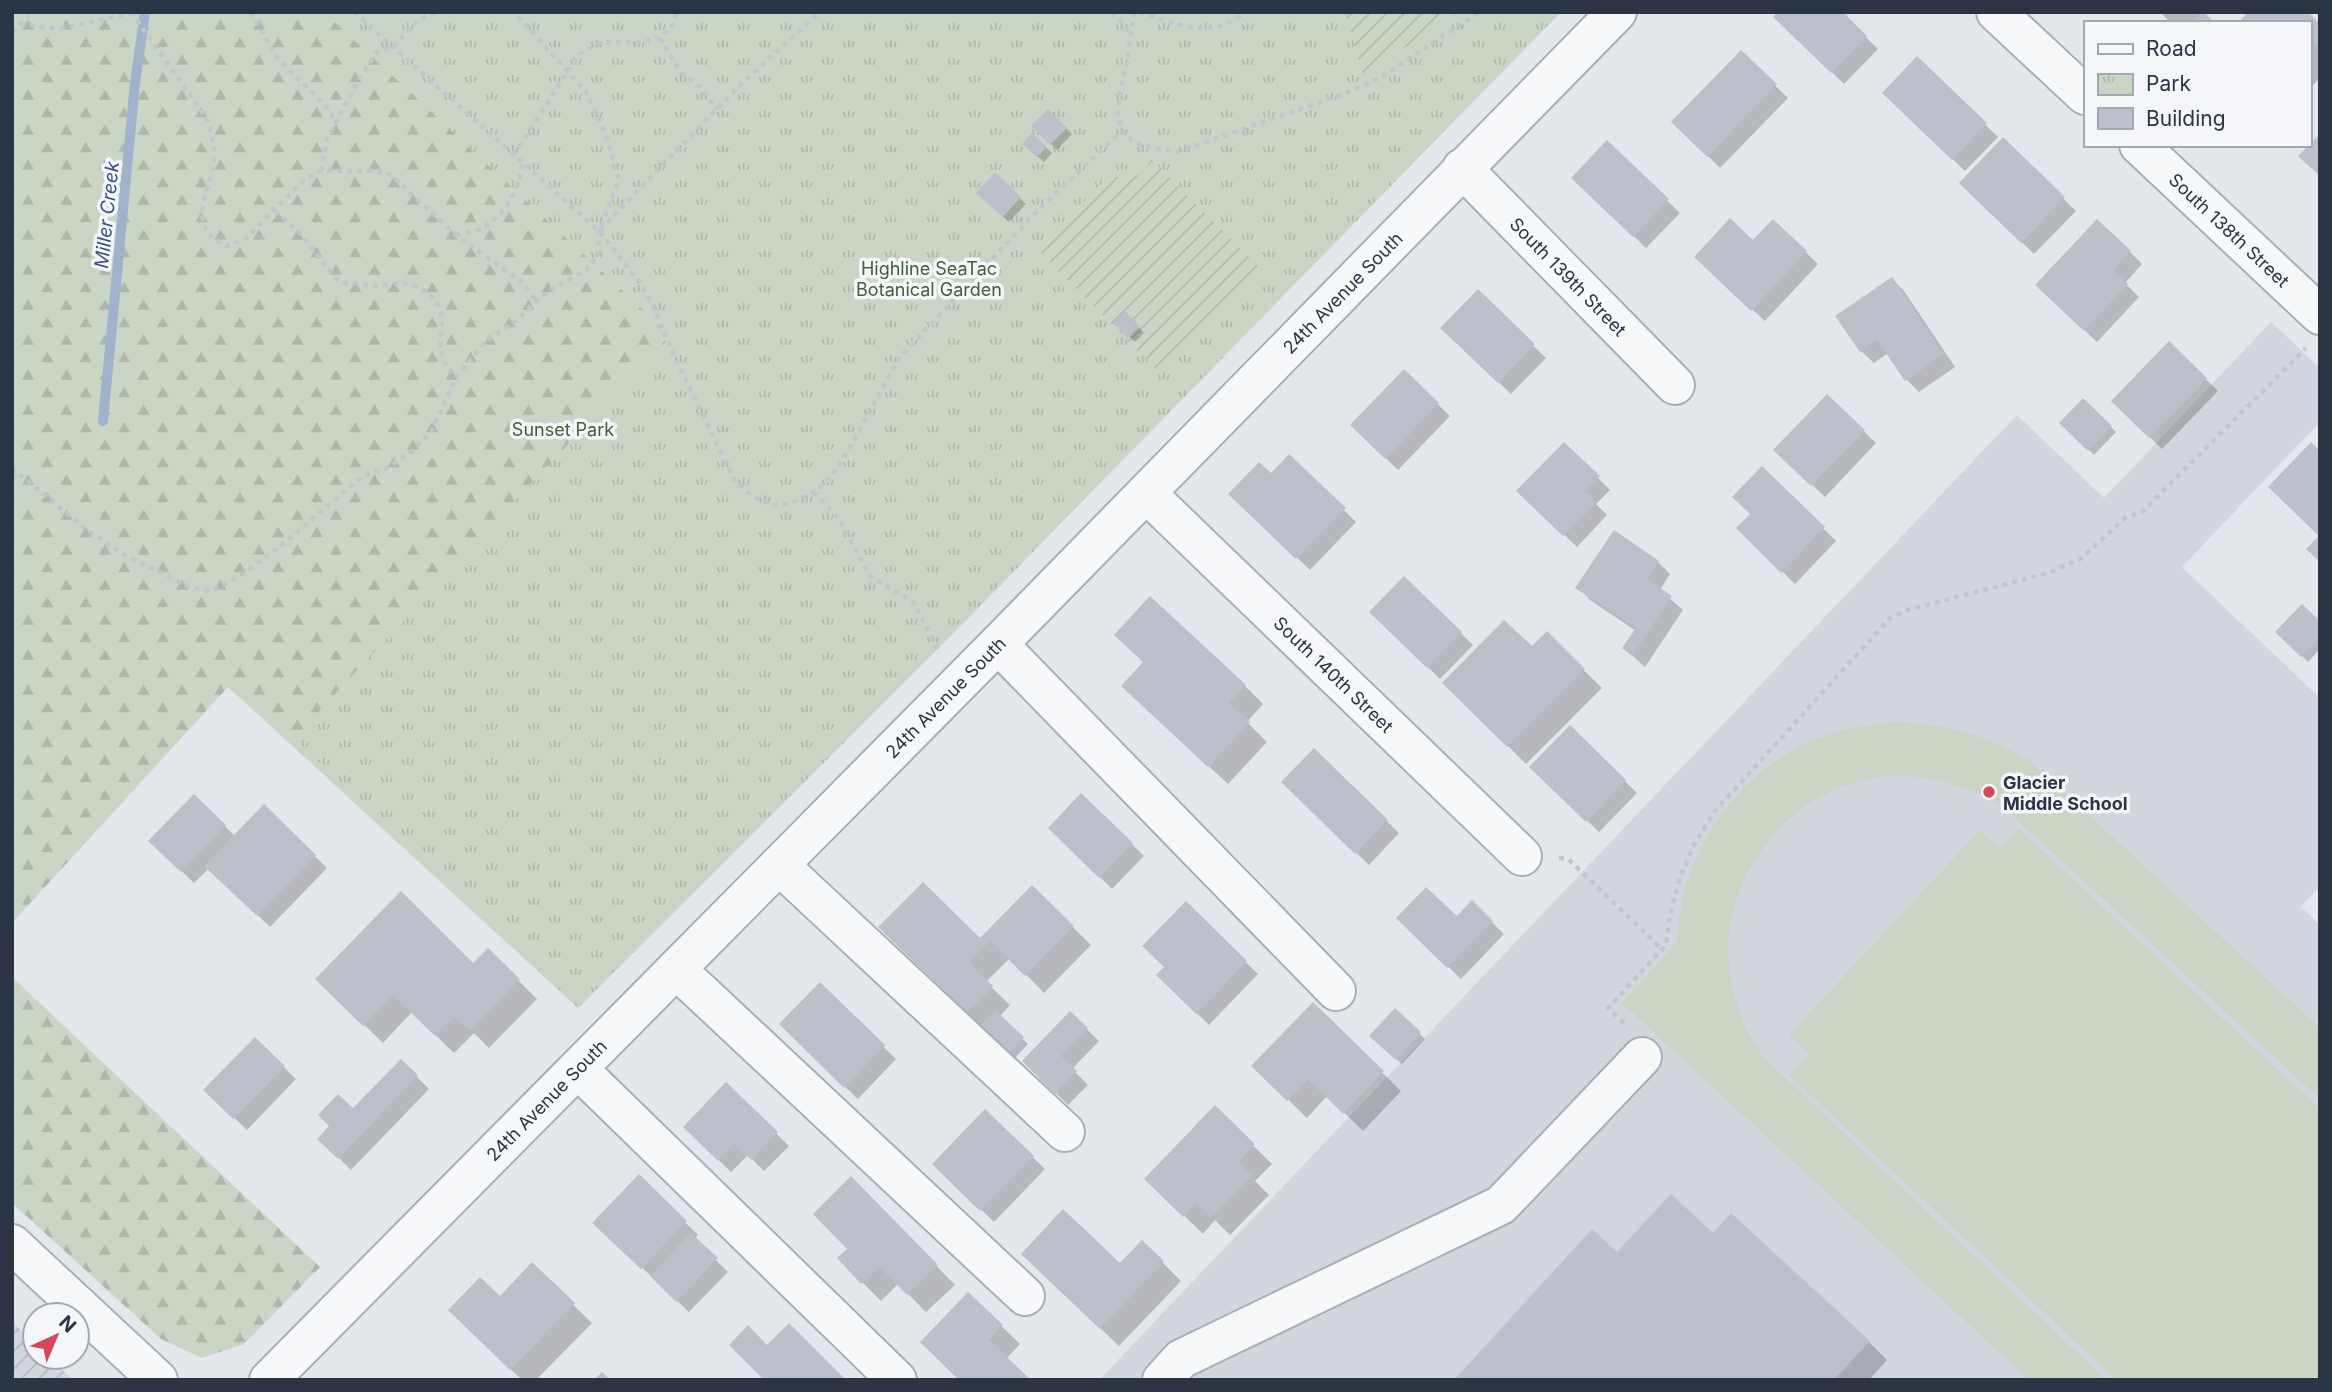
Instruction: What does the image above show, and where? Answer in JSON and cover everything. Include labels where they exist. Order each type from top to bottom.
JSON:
[{"type":"street","name":"24th Avenue South","points":[[269,1380],[956,687],[1617,12]]},
{"type":"street","points":[[1996,12],[2084,94]]},
{"type":"street","name":"South 138th Street","points":[[2141,147],[2315,330]]},
{"type":"street","name":"South 139th Street","points":[[1462,168],[1675,385]]},
{"type":"street","name":"South 140th Street","points":[[1146,493],[1522,856]]},
{"type":"street","points":[[998,644],[1336,991]]},
{"type":"street","points":[[779,865],[1065,1132]]},
{"type":"street","points":[[676,969],[1025,1296]]},
{"type":"street","points":[[1162,1380],[1181,1359],[1501,1205],[1642,1057]]},
{"type":"street","points":[[578,1069],[897,1380]]},
{"type":"street","points":[[12,1244],[158,1380]]},
{"type":"path","points":[[12,32],[32,12]]},
{"type":"path","points":[[251,12],[277,58],[326,106],[335,122]]},
{"type":"path","points":[[354,12],[599,231],[640,283],[653,306],[735,481],[752,496],[772,505],[789,505],[814,492],[831,477],[899,358],[1040,209],[1122,131]]},
{"type":"path","points":[[321,172],[327,139],[360,77],[377,52],[394,46],[419,19],[436,12]]},
{"type":"path","points":[[12,468],[87,530],[125,555],[192,587],[211,591],[243,573],[288,540],[356,481],[385,469],[409,454],[431,432],[457,376],[485,342],[516,321],[536,301],[586,270],[598,255],[599,231],[619,180],[607,138],[586,92],[514,12]]},
{"type":"path","points":[[514,155],[579,54],[603,42],[641,42],[660,38],[673,25],[677,12]]},
{"type":"path","points":[[599,231],[716,110],[820,12]]},
{"type":"path","points":[[1112,12],[1132,35]]},
{"type":"path","points":[[1134,12],[1120,92],[1118,115],[1122,131],[1132,140],[1158,150],[1177,152],[1352,91],[1383,76],[1479,12]]},
{"type":"path","points":[[1140,12],[1182,26],[1209,29],[1223,26],[1245,12]]},
{"type":"path","points":[[20,24],[60,29],[131,13],[206,117],[215,156],[201,212],[206,230],[214,240],[226,246],[244,240],[305,179],[321,172],[373,171],[390,174],[456,235],[523,283],[536,301]]},
{"type":"path","points":[[660,38],[681,73],[699,86],[716,110]]},
{"type":"path","points":[[456,235],[481,229],[495,218],[511,200],[519,184],[523,163]]},
{"type":"path","points":[[275,211],[299,232],[339,282],[374,286],[413,285],[438,303],[442,310],[439,346],[442,360],[447,369],[457,376]]},
{"type":"path","points":[[1642,1057],[1651,1048],[1608,1008],[1666,945],[1670,915],[1680,878],[1695,843],[1714,813],[1890,618],[1904,611],[2048,573],[2082,558],[2126,517],[2142,512],[2315,330]]},
{"type":"path","points":[[12,480],[19,474]]},
{"type":"path","points":[[814,492],[839,519],[869,575],[914,603],[956,687]]},
{"type":"path","points":[[1568,859],[1662,949]]},
{"type":"shaded area","name":"Glacier Middle School","points":[[2271,322],[2320,368],[2320,422],[2182,567],[2320,698],[2320,886],[2301,907],[2320,925],[2320,1380],[1099,1380],[2017,415],[2104,498]]},
{"type":"shaded area","points":[[12,1322],[21,1330],[21,1371],[64,1371],[73,1380],[12,1380]]},
{"type":"green space","name":"Highline SeaTac Botanical Garden","points":[[12,12],[1561,12],[578,1008],[228,687],[12,923]]},
{"type":"green space","name":"Highline SeaTac Botanical Garden","points":[[324,12],[1561,12],[936,651],[578,1008],[294,738],[670,335]]},
{"type":"green space","points":[[1345,12],[1459,12],[1363,75]]},
{"type":"green space","points":[[1151,159],[1260,268],[1158,371],[1036,248],[1111,175],[1134,177],[1144,170]]},
{"type":"green space","points":[[1893,722],[1931,725],[1964,732],[1995,743],[2029,760],[2320,1028],[2320,1099],[2000,804],[1956,785],[1908,776],[1871,779],[1836,790],[1804,808],[1776,832],[1754,861],[1738,894],[1730,930],[1729,967],[1740,1013],[1762,1056],[2106,1380],[2029,1380],[1622,1003],[1677,942],[1689,876],[1702,845],[1720,816],[1741,791],[1766,768],[1794,750],[1842,731]]},
{"type":"green space","points":[[2019,829],[2320,1109],[2319,1380],[2117,1380],[1790,1076],[1810,1054],[1789,1035],[1980,830],[2000,849]]},
{"type":"green space","points":[[12,977],[320,1267],[244,1344],[202,1358],[161,1339],[12,1203]]},
{"type":"building","points":[[1777,12],[1843,12],[1867,36],[1831,73],[1773,17]]},
{"type":"building","points":[[2204,12],[2213,21],[2194,21]]},
{"type":"building","points":[[2248,12],[2308,12],[2320,24],[2320,41],[2311,50],[2311,21],[2240,21]]},
{"type":"building","points":[[1741,50],[1777,84],[1707,157],[1671,122]]},
{"type":"building","points":[[1917,56],[1987,123],[1952,160],[1882,93]]},
{"type":"building","points":[[1048,109],[1067,128],[1050,145],[1031,126]]},
{"type":"building","points":[[1032,133],[1047,147],[1037,157],[1022,144]]},
{"type":"building","points":[[2320,134],[2320,176],[2298,156],[2307,147],[2311,147],[2311,143]]},
{"type":"building","points":[[2003,137],[2065,197],[2021,243],[1959,183]]},
{"type":"building","points":[[1607,140],[1669,199],[1633,237],[1571,178]]},
{"type":"building","points":[[995,172],[1021,197],[1003,217],[976,193]]},
{"type":"building","points":[[1730,218],[1753,240],[1773,219],[1807,251],[1751,311],[1694,257]]},
{"type":"building","points":[[2097,219],[2131,251],[2113,270],[2128,284],[2084,331],[2035,285]]},
{"type":"building","points":[[1892,277],[1944,354],[1905,381],[1877,340],[1860,352],[1835,316]]},
{"type":"building","points":[[1478,289],[1535,344],[1498,383],[1440,328]]},
{"type":"building","points":[[1125,311],[1140,326],[1128,338],[1113,323]]},
{"type":"building","points":[[2169,341],[2207,378],[2149,438],[2111,401]]},
{"type":"building","points":[[1404,369],[1439,403],[1385,459],[1350,425]]},
{"type":"building","points":[[1827,394],[1865,430],[1811,486],[1773,450]]},
{"type":"building","points":[[2083,398],[2112,426],[2088,451],[2059,423]]},
{"type":"building","points":[[1564,442],[1600,476],[1585,491],[1597,502],[1563,536],[1516,491]]},
{"type":"building","points":[[2311,442],[2320,451],[2320,562],[2306,549],[2319,536],[2268,487]]},
{"type":"building","points":[[1289,454],[1346,508],[1296,559],[1228,494],[1259,462],[1271,473]]},
{"type":"building","points":[[1762,466],[1825,527],[1781,573],[1736,528],[1750,514],[1732,497]]},
{"type":"building","points":[[1614,530],[1659,561],[1647,579],[1672,596],[1632,656],[1622,648],[1636,628],[1575,588]]},
{"type":"building","points":[[1404,576],[1462,632],[1427,668],[1369,612]]},
{"type":"building","points":[[1150,596],[1246,685],[1229,703],[1250,722],[1208,767],[1121,686],[1143,662],[1114,635]]},
{"type":"building","points":[[2302,604],[2320,621],[2320,638],[2301,657],[2275,632]]},
{"type":"building","points":[[1504,620],[1532,646],[1547,631],[1585,669],[1507,747],[1442,683]]},
{"type":"building","points":[[1570,725],[1626,780],[1586,822],[1529,767]]},
{"type":"building","points":[[1314,748],[1388,820],[1355,854],[1281,782]]},
{"type":"building","points":[[1081,793],[1133,843],[1099,878],[1048,828]]},
{"type":"building","points":[[194,794],[226,825],[181,872],[148,841]]},
{"type":"building","points":[[264,804],[316,855],[257,916],[204,866]]},
{"type":"building","points":[[923,882],[980,938],[1032,885],[1074,926],[1025,976],[990,941],[969,962],[993,986],[967,1013],[878,927]]},
{"type":"building","points":[[1426,887],[1457,916],[1472,900],[1493,921],[1447,968],[1396,918]]},
{"type":"building","points":[[401,891],[473,963],[488,948],[520,979],[470,1031],[455,1016],[435,1036],[393,995],[363,1026],[315,979]]},
{"type":"building","points":[[1186,901],[1247,961],[1196,1014],[1156,975],[1164,967],[1142,946]]},
{"type":"building","points":[[820,982],[885,1045],[844,1088],[779,1024]]},
{"type":"building","points":[[1313,1002],[1384,1071],[1343,1114],[1308,1079],[1287,1101],[1251,1066]]},
{"type":"building","points":[[1395,1008],[1421,1032],[1396,1060],[1369,1036]]},
{"type":"building","points":[[995,1010],[1024,1037],[1008,1055],[978,1028]]},
{"type":"building","points":[[1070,1011],[1088,1028],[1061,1056],[1077,1071],[1055,1094],[1022,1061]]},
{"type":"building","points":[[255,1037],[285,1066],[233,1119],[203,1090]]},
{"type":"building","points":[[401,1059],[418,1075],[338,1159],[317,1139],[329,1126],[318,1115],[338,1094],[353,1108]]},
{"type":"building","points":[[726,1082],[778,1132],[751,1160],[734,1144],[718,1161],[683,1127]]},
{"type":"building","points":[[1215,1105],[1255,1144],[1238,1162],[1252,1176],[1211,1218],[1196,1203],[1183,1217],[1144,1179]]},
{"type":"building","points":[[985,1109],[1034,1156],[980,1211],[932,1164]]},
{"type":"building","points":[[639,1174],[687,1221],[641,1269],[592,1223]]},
{"type":"building","points":[[851,1176],[938,1265],[907,1295],[879,1266],[861,1284],[837,1258],[847,1249],[813,1214]]},
{"type":"building","points":[[1671,1194],[1713,1233],[1731,1213],[1870,1341],[1834,1380],[1454,1380],[1592,1229],[1617,1252]]},
{"type":"building","points":[[1063,1209],[1120,1263],[1142,1240],[1164,1261],[1100,1329],[1021,1254]]},
{"type":"building","points":[[691,1233],[718,1258],[676,1302],[650,1276]]},
{"type":"building","points":[[532,1262],[575,1303],[510,1370],[448,1310],[480,1277],[500,1296]]},
{"type":"building","points":[[968,1292],[1003,1325],[989,1340],[1031,1380],[959,1380],[920,1342]]},
{"type":"building","points":[[789,1323],[846,1380],[764,1380],[729,1345],[748,1325],[767,1345]]},
{"type":"building","points":[[602,1372],[610,1380],[594,1380]]},
{"type":"waterway","name":"Miller Creek","points":[[103,421],[135,83],[145,12]]},
{"type":"place","name":"Glacier Middle School","points":[[1989,792]]},
{"type":"park label","name":"Sunset Park","points":[[563,429]]}]
